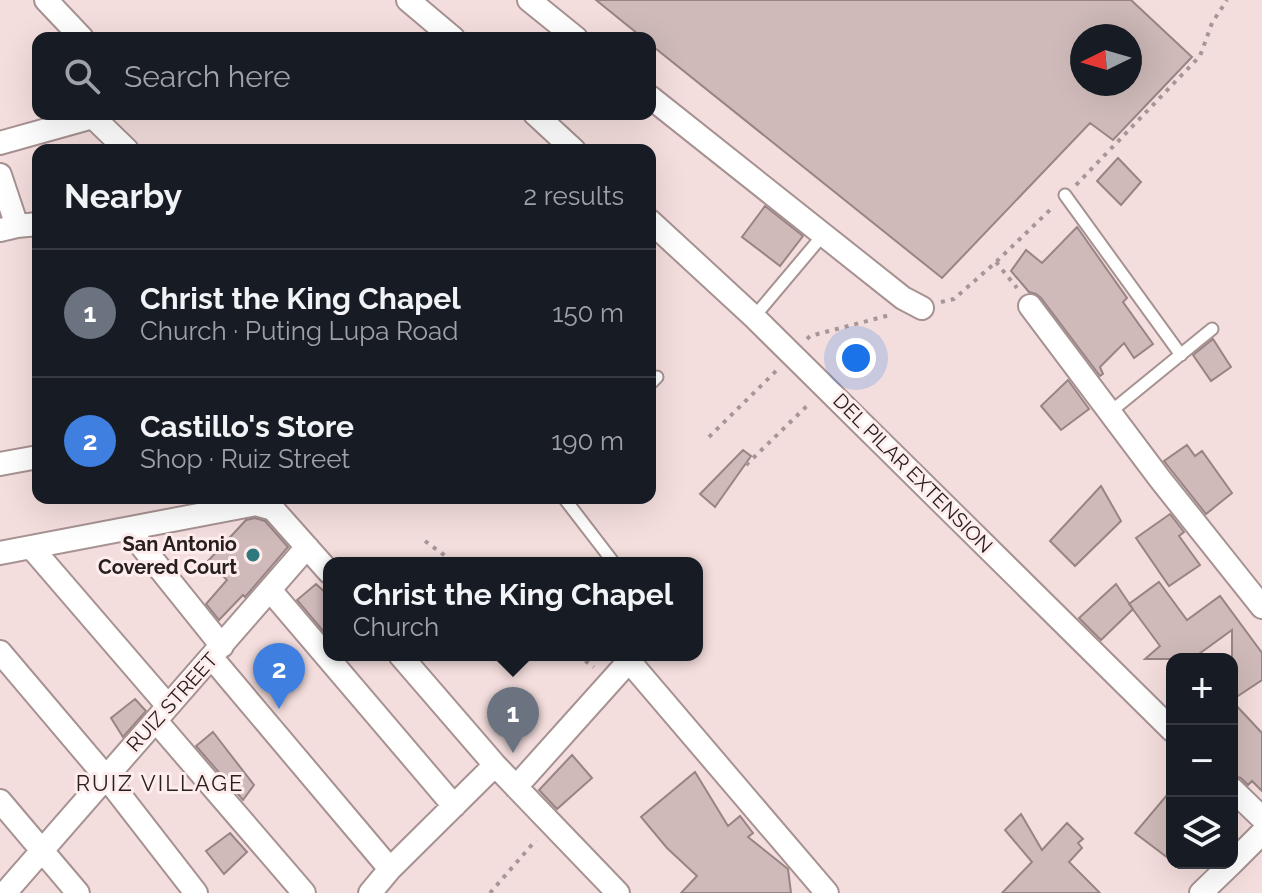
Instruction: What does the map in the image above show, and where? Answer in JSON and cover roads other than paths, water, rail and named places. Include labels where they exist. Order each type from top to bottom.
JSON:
[{"type":"street","points":[[46,0],[76,32]]},
{"type":"street","points":[[408,0],[438,9],[450,32]]},
{"type":"street","points":[[529,0],[569,32]]},
{"type":"street","points":[[656,102],[903,298],[922,308]]},
{"type":"street","points":[[0,143],[77,120]]},
{"type":"street","points":[[99,120],[121,144]]},
{"type":"street","points":[[542,120],[568,144]]},
{"type":"street","points":[[0,175],[26,229]]},
{"type":"street","name":"DEL PILAR EXTENSION","points":[[656,227],[792,354],[1167,725]]},
{"type":"street","points":[[1030,306],[1109,413],[1262,607]]},
{"type":"street","points":[[1,458],[32,457]]},
{"type":"street","points":[[0,553],[128,529],[218,504],[256,504],[273,509],[323,565]]},
{"type":"street","points":[[128,529],[217,652],[390,869]]},
{"type":"street","points":[[31,547],[304,893]]},
{"type":"street","name":"RUIZ STREET","points":[[5,893],[307,547]]},
{"type":"street","points":[[270,590],[323,652]]},
{"type":"street","points":[[0,652],[106,777],[196,893]]},
{"type":"street","points":[[330,661],[454,806]]},
{"type":"street","points":[[405,661],[495,765],[618,893]]},
{"type":"street","points":[[516,787],[629,661]]},
{"type":"street","points":[[634,661],[827,893]]},
{"type":"street","points":[[370,893],[390,869],[495,765]]},
{"type":"street","points":[[1238,795],[1262,818]]},
{"type":"street","points":[[0,801],[78,893]]},
{"type":"street","points":[[1238,857],[1262,833]]},
{"type":"street","points":[[1201,893],[1226,869]]},
{"type":"lane","points":[[1065,195],[1181,355]]},
{"type":"lane","points":[[754,317],[823,235]]},
{"type":"lane","points":[[1109,413],[1212,329]]},
{"type":"lane","points":[[569,504],[609,557]]},
{"type":"place","name":"San Antonio Covered Court","points":[[253,555]]},
{"type":"place","name":"Castillo's Store","points":[[279,709]]},
{"type":"place","name":"Christ the King Chapel","points":[[513,753]]},
{"type":"district","name":"RUIZ VILLAGE","points":[[160,783]]}]
